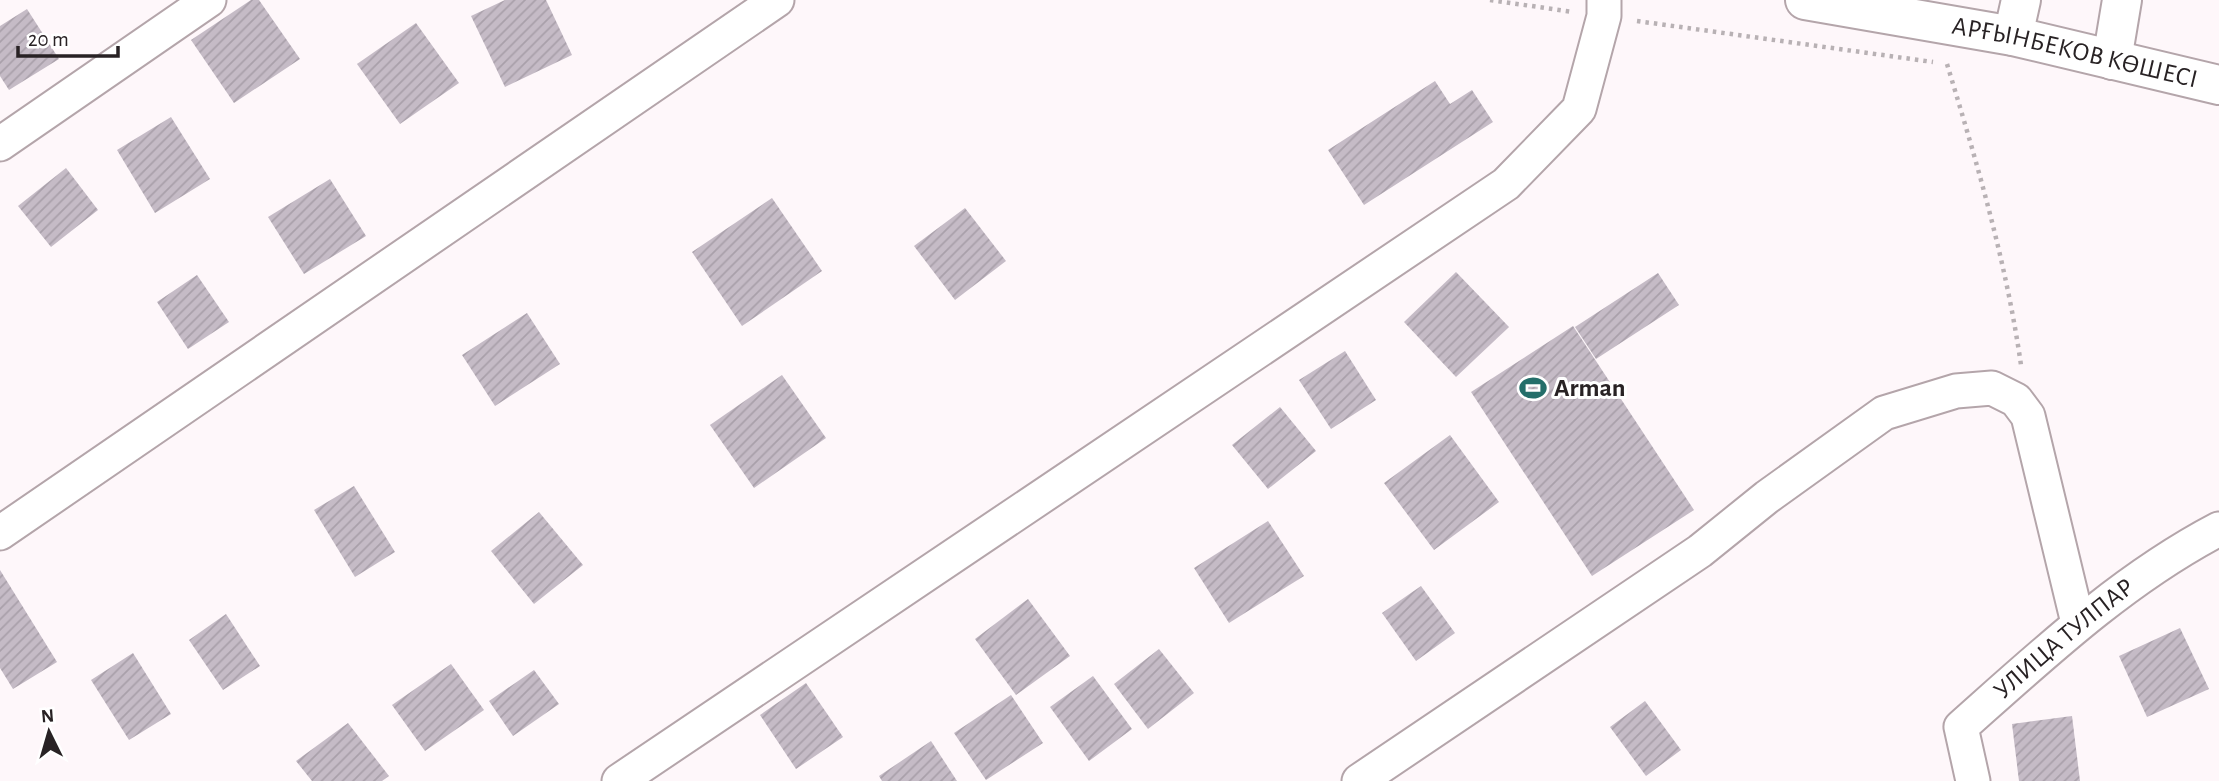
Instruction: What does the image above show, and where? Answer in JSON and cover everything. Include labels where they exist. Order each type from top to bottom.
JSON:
[{"type":"main road","name":"АРҒЫНБЕКОВ КӨШЕСІ","points":[[1805,0],[1954,25],[2017,18],[2112,60],[2219,85]]},
{"type":"main road","points":[[2112,60],[2122,0]]},
{"type":"street","points":[[0,145],[209,0]]},
{"type":"street","points":[[0,533],[777,0]]},
{"type":"street","points":[[619,781],[1506,184],[1579,108],[1604,8]]},
{"type":"street","points":[[1359,781],[1700,551],[1767,497],[1884,413],[1956,391],[1992,388],[2016,400],[2028,416],[2078,623]]},
{"type":"street","name":"УЛИЦА ТУЛПАР","points":[[1973,781],[1961,727],[2078,623],[2193,542],[2219,529]]},
{"type":"path","points":[[1490,0],[1604,8],[1947,64]]},
{"type":"path","points":[[1954,25],[1947,64],[2000,248],[2012,300],[2028,416]]},
{"type":"building","points":[[251,0],[259,0],[300,59],[234,103],[191,40]]},
{"type":"building","points":[[505,0],[546,0],[572,55],[505,87],[471,16]]},
{"type":"building","points":[[27,9],[59,59],[9,90],[0,76],[0,26]]},
{"type":"building","points":[[416,23],[459,83],[400,124],[357,64]]},
{"type":"building","points":[[1435,81],[1450,104],[1472,90],[1493,122],[1364,205],[1328,150]]},
{"type":"building","points":[[171,117],[210,179],[155,213],[117,150]]},
{"type":"building","points":[[66,168],[98,210],[51,247],[18,206]]},
{"type":"building","points":[[330,179],[366,236],[304,274],[268,217]]},
{"type":"building","points":[[772,198],[822,271],[742,326],[692,252]]},
{"type":"building","points":[[965,208],[1006,261],[955,300],[914,246]]},
{"type":"building","points":[[1456,272],[1509,327],[1456,377],[1404,322]]},
{"type":"building","points":[[1658,273],[1679,305],[1596,359],[1575,327]]},
{"type":"building","points":[[197,275],[229,322],[188,349],[157,302]]},
{"type":"building","points":[[527,313],[560,364],[495,406],[462,355]]},
{"type":"building","points":[[1573,326],[1694,510],[1592,576],[1471,392]]},
{"type":"building","points":[[1345,351],[1376,400],[1331,429],[1299,380]]},
{"type":"building","points":[[782,375],[826,438],[754,488],[710,425]]},
{"type":"building","points":[[1280,407],[1316,451],[1268,489],[1232,445]]},
{"type":"building","points":[[1450,435],[1499,502],[1434,550],[1384,483]]},
{"type":"building","points":[[354,486],[395,552],[355,577],[314,510]]},
{"type":"building","points":[[539,512],[583,565],[534,604],[491,551]]},
{"type":"building","points":[[1268,521],[1304,576],[1229,623],[1194,568]]},
{"type":"building","points":[[0,570],[57,662],[13,689],[0,668]]},
{"type":"building","points":[[1421,586],[1455,633],[1416,661],[1382,613]]},
{"type":"building","points":[[1028,599],[1070,656],[1016,695],[975,639]]},
{"type":"building","points":[[226,614],[260,666],[223,690],[189,640]]},
{"type":"building","points":[[2180,628],[2209,689],[2147,717],[2119,656]]},
{"type":"building","points":[[1159,649],[1194,693],[1148,729],[1114,684]]},
{"type":"building","points":[[133,653],[171,714],[129,740],[91,680]]},
{"type":"building","points":[[451,664],[484,710],[425,751],[392,705]]},
{"type":"building","points":[[534,670],[559,704],[513,736],[489,701]]},
{"type":"building","points":[[1093,676],[1132,729],[1089,761],[1050,707]]},
{"type":"building","points":[[806,683],[843,737],[796,769],[760,715]]},
{"type":"building","points":[[1011,695],[1043,743],[986,780],[954,733]]},
{"type":"building","points":[[1645,701],[1681,750],[1646,776],[1610,727]]},
{"type":"building","points":[[2072,716],[2080,781],[2019,781],[2012,724]]},
{"type":"building","points":[[348,723],[389,776],[382,781],[312,781],[296,761]]},
{"type":"building","points":[[931,741],[957,781],[882,781],[879,776]]},
{"type":"place","name":"Arman","points":[[1533,388]]}]
